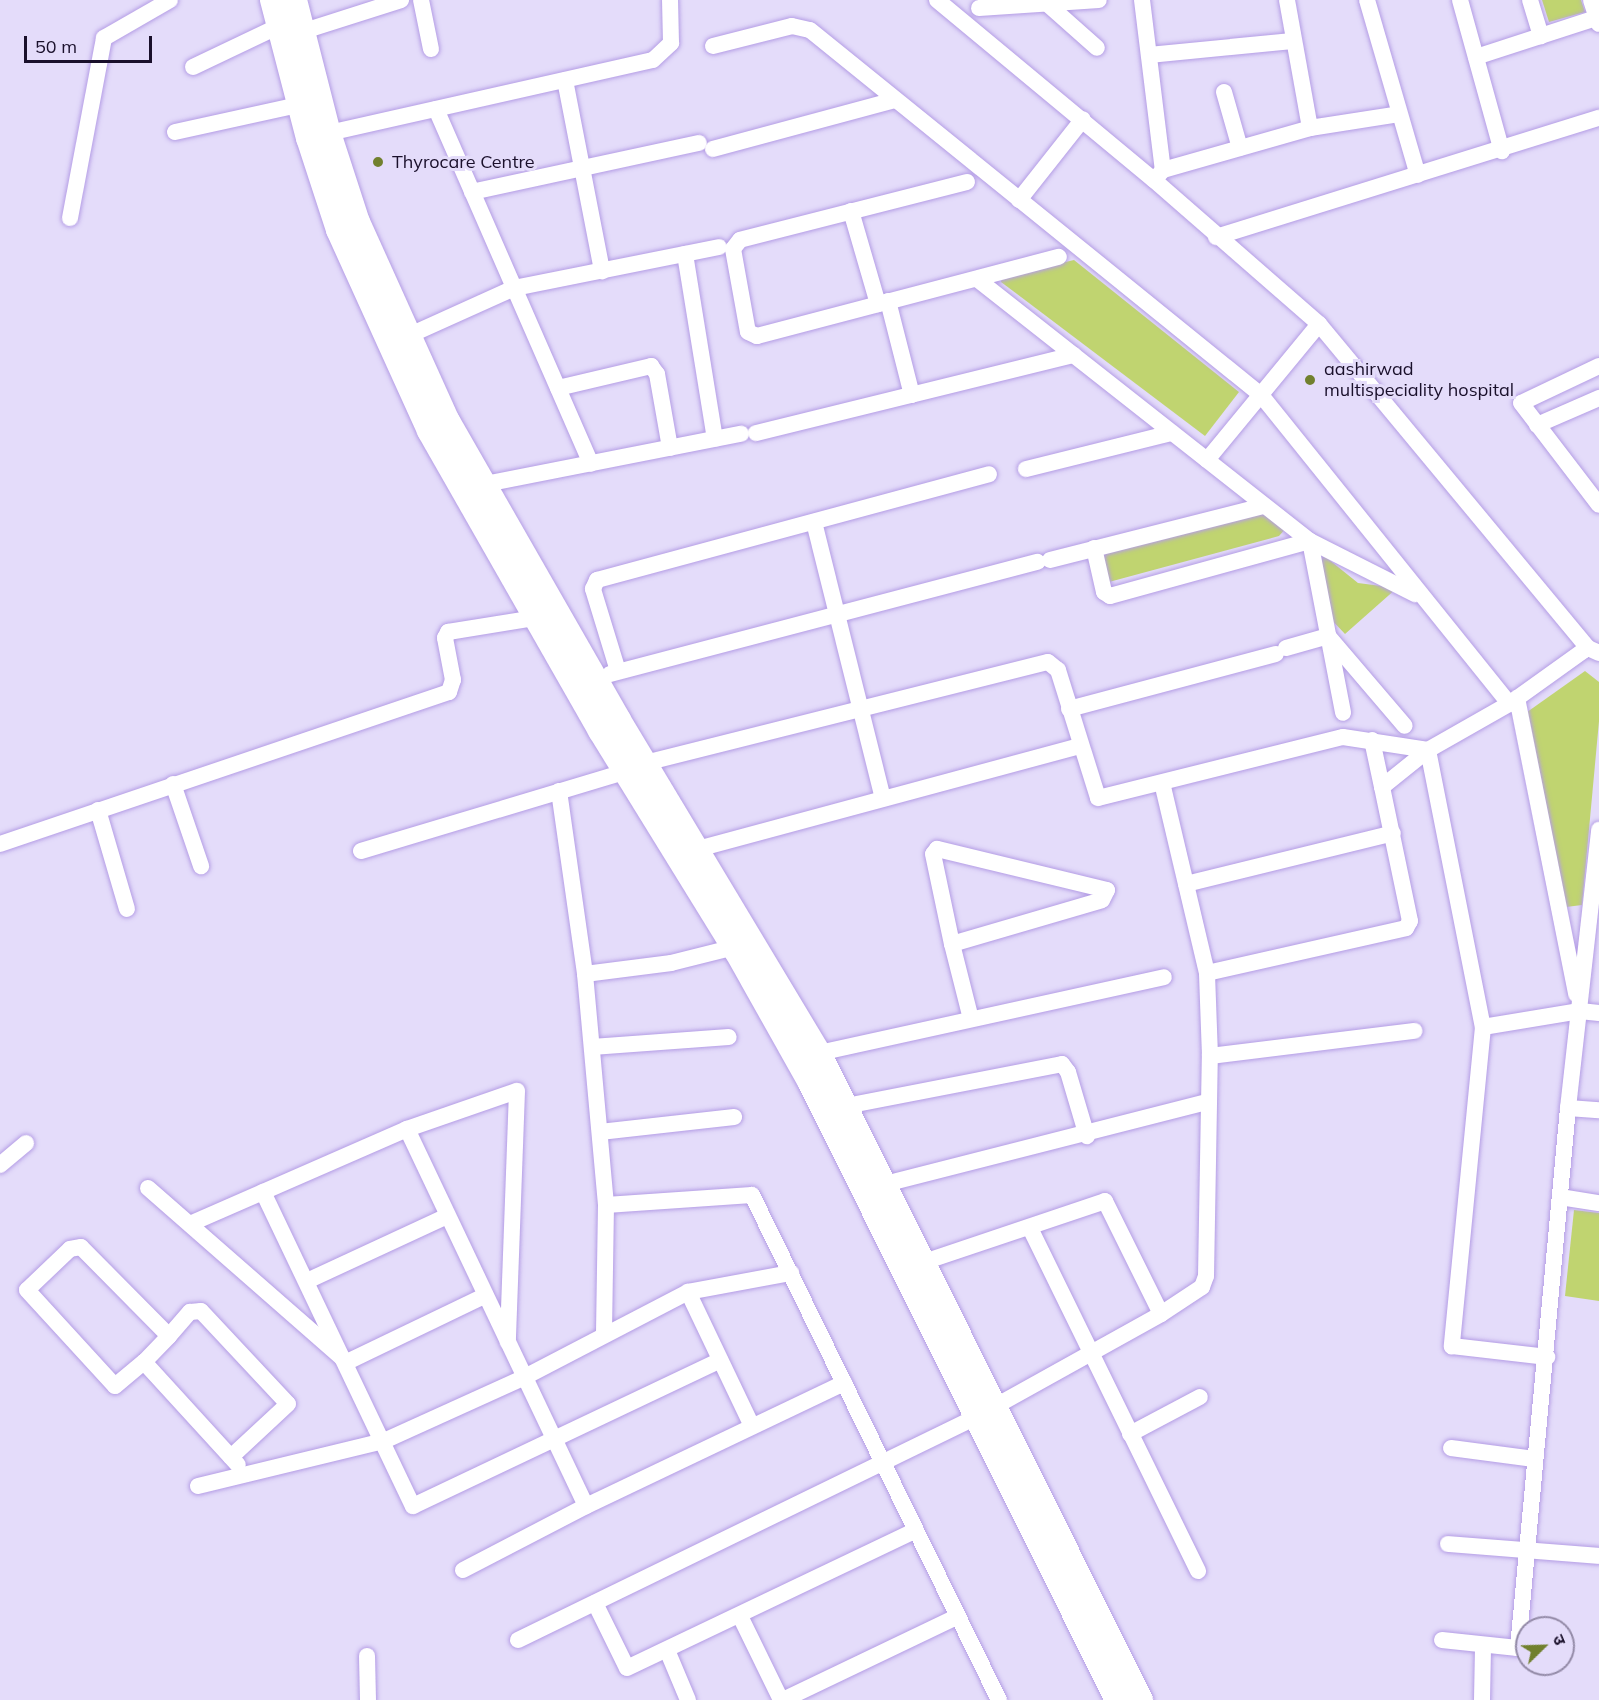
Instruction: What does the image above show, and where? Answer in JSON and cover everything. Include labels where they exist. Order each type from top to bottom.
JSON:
[{"type":"main road","points":[[272,0],[298,105],[318,135],[448,421],[594,678],[635,768],[698,849],[810,1083],[1141,1700]]},
{"type":"main road","points":[[295,0],[318,135],[338,230],[429,431],[534,618],[635,768],[744,945],[819,1053],[924,1262],[986,1412],[1117,1700]]},
{"type":"street","points":[[302,32],[401,0]]},
{"type":"street","points":[[421,0],[431,49]]},
{"type":"street","points":[[318,135],[565,80],[661,56],[671,43],[670,0]]},
{"type":"street","points":[[937,0],[967,22],[1083,119],[1159,175],[1216,237],[1319,324],[1594,651],[1428,750],[1382,787]]},
{"type":"street","points":[[967,22],[978,4],[1099,0]]},
{"type":"street","points":[[1142,0],[1159,175]]},
{"type":"street","points":[[1287,0],[1292,41],[1310,129]]},
{"type":"street","points":[[1367,0],[1418,175]]},
{"type":"street","points":[[1460,0],[1502,151]]},
{"type":"street","points":[[1530,0],[1541,36]]},
{"type":"street","points":[[1476,57],[1598,20],[1591,0]]},
{"type":"street","points":[[70,218],[104,38],[171,1]]},
{"type":"street","points":[[1043,1],[1097,48]]},
{"type":"street","points":[[713,46],[801,26],[1261,395],[1420,597],[1513,701],[1580,1011]]},
{"type":"street","points":[[193,67],[277,27]]},
{"type":"street","points":[[1149,55],[1292,41]]},
{"type":"street","points":[[565,80],[602,271]]},
{"type":"street","points":[[1224,92],[1240,148]]},
{"type":"street","points":[[472,192],[582,168],[706,146],[894,99]]},
{"type":"street","points":[[175,132],[298,105]]},
{"type":"street","points":[[436,109],[591,464]]},
{"type":"street","points":[[1159,175],[1240,148],[1310,129],[1400,114]]},
{"type":"street","points":[[1216,237],[1502,151],[1599,118]]},
{"type":"street","points":[[1019,200],[1083,119]]},
{"type":"street","points":[[967,182],[851,211],[735,244],[748,332],[756,336],[1059,257]]},
{"type":"street","points":[[851,211],[912,395]]},
{"type":"street","points":[[410,335],[514,288],[719,247]]},
{"type":"street","points":[[685,254],[715,439]]},
{"type":"street","points":[[977,279],[1310,542],[1420,597]]},
{"type":"street","points":[[1207,460],[1319,324]]},
{"type":"street","points":[[485,484],[748,434],[1074,355]]},
{"type":"street","points":[[558,388],[651,366],[657,374],[670,448]]},
{"type":"street","points":[[1599,366],[1521,403],[1599,505]]},
{"type":"street","points":[[1537,425],[1599,398]]},
{"type":"street","points":[[1026,469],[1172,433]]},
{"type":"street","points":[[618,671],[594,582],[989,474]]},
{"type":"street","points":[[594,678],[1264,506]]},
{"type":"street","points":[[814,522],[883,799]]},
{"type":"street","points":[[1094,548],[1104,592],[1110,596],[1310,542]]},
{"type":"street","points":[[1310,542],[1343,713]]},
{"type":"street","points":[[0,844],[449,692],[453,680],[445,638],[448,632],[534,618]]},
{"type":"street","points":[[1069,709],[1328,636]]},
{"type":"street","points":[[1328,636],[1405,726]]},
{"type":"street","points":[[361,851],[635,768],[1052,662],[1058,670],[1079,746],[1098,798],[1343,737],[1428,750]]},
{"type":"street","points":[[1207,974],[1406,928],[1410,921],[1372,740]]},
{"type":"street","points":[[698,849],[1079,746]]},
{"type":"street","points":[[1428,750],[1483,1027],[1452,1346],[1547,1357]]},
{"type":"street","points":[[518,1640],[986,1412],[1089,1352],[1191,1297],[1202,1287],[1206,1276],[1207,1102],[1210,1056],[1207,974],[1162,783]]},
{"type":"street","points":[[173,784],[201,866]]},
{"type":"street","points":[[559,791],[585,974],[600,1132],[606,1206],[604,1333]]},
{"type":"street","points":[[98,810],[128,909]]},
{"type":"street","points":[[1442,1640],[1518,1648],[1534,1459],[1547,1357],[1568,1108],[1599,830]]},
{"type":"street","points":[[1186,884],[1393,833]]},
{"type":"street","points":[[952,944],[1102,900],[1107,890],[937,849],[933,854],[952,944],[971,1019]]},
{"type":"street","points":[[585,974],[672,963],[744,945]]},
{"type":"street","points":[[819,1053],[1164,977]]},
{"type":"street","points":[[1483,1027],[1580,1011],[1599,1013]]},
{"type":"street","points":[[1210,1056],[1414,1031]]},
{"type":"street","points":[[592,1047],[729,1037]]},
{"type":"street","points":[[846,1106],[1062,1064],[1068,1072],[1087,1136]]},
{"type":"street","points":[[192,1223],[407,1129],[517,1091],[508,1342]]},
{"type":"street","points":[[885,1184],[1087,1136],[1207,1102]]},
{"type":"street","points":[[1568,1108],[1599,1110]]},
{"type":"street","points":[[600,1132],[734,1117]]},
{"type":"street","points":[[407,1129],[484,1296],[586,1506]]},
{"type":"street","points":[[0,1165],[26,1143]]},
{"type":"street","points":[[148,1188],[192,1223],[347,1362]]},
{"type":"street","points":[[263,1192],[347,1362],[413,1506],[720,1360]]},
{"type":"street","points":[[606,1206],[752,1195],[999,1700]]},
{"type":"street","points":[[1560,1197],[1599,1203]]},
{"type":"street","points":[[924,1262],[1105,1201],[1161,1314]]},
{"type":"street","points":[[307,1281],[447,1215]]},
{"type":"street","points":[[1030,1228],[1198,1571]]},
{"type":"street","points":[[169,1336],[81,1247],[70,1249],[27,1290],[111,1384],[120,1384],[144,1362],[169,1336],[190,1312],[201,1311],[288,1401],[287,1407],[231,1457]]},
{"type":"street","points":[[198,1486],[384,1441],[523,1378],[604,1333],[688,1292],[790,1273]]},
{"type":"street","points":[[688,1292],[752,1426]]},
{"type":"street","points":[[347,1362],[484,1296]]},
{"type":"street","points":[[144,1362],[246,1474]]},
{"type":"street","points":[[463,1570],[586,1506],[844,1383]]},
{"type":"street","points":[[1130,1434],[1200,1397]]},
{"type":"street","points":[[1451,1448],[1534,1459]]},
{"type":"street","points":[[595,1603],[627,1668],[916,1530]]},
{"type":"street","points":[[1448,1544],[1599,1556]]},
{"type":"street","points":[[740,1616],[782,1700],[958,1616]]},
{"type":"street","points":[[1482,1700],[1483,1646]]},
{"type":"street","points":[[668,1650],[688,1700]]},
{"type":"street","points":[[367,1656],[368,1700]]},
{"type":"green space","points":[[1542,0],[1581,0],[1585,12],[1549,22]]},
{"type":"green space","points":[[1074,260],[1239,392],[1205,436],[1001,282],[1002,277]]},
{"type":"green space","points":[[1254,500],[1287,527],[1279,536],[1109,582],[1100,543]]},
{"type":"green space","points":[[1317,550],[1358,583],[1397,588],[1345,634],[1327,615]]},
{"type":"green space","points":[[1585,671],[1599,682],[1599,721],[1582,905],[1566,907],[1520,717]]},
{"type":"green space","points":[[1574,1210],[1599,1213],[1599,1301],[1565,1296]]},
{"type":"place","name":"Thyrocare Centre","points":[[378,162]]},
{"type":"place","name":"aashirwad multispeciality hospital","points":[[1310,380]]}]
